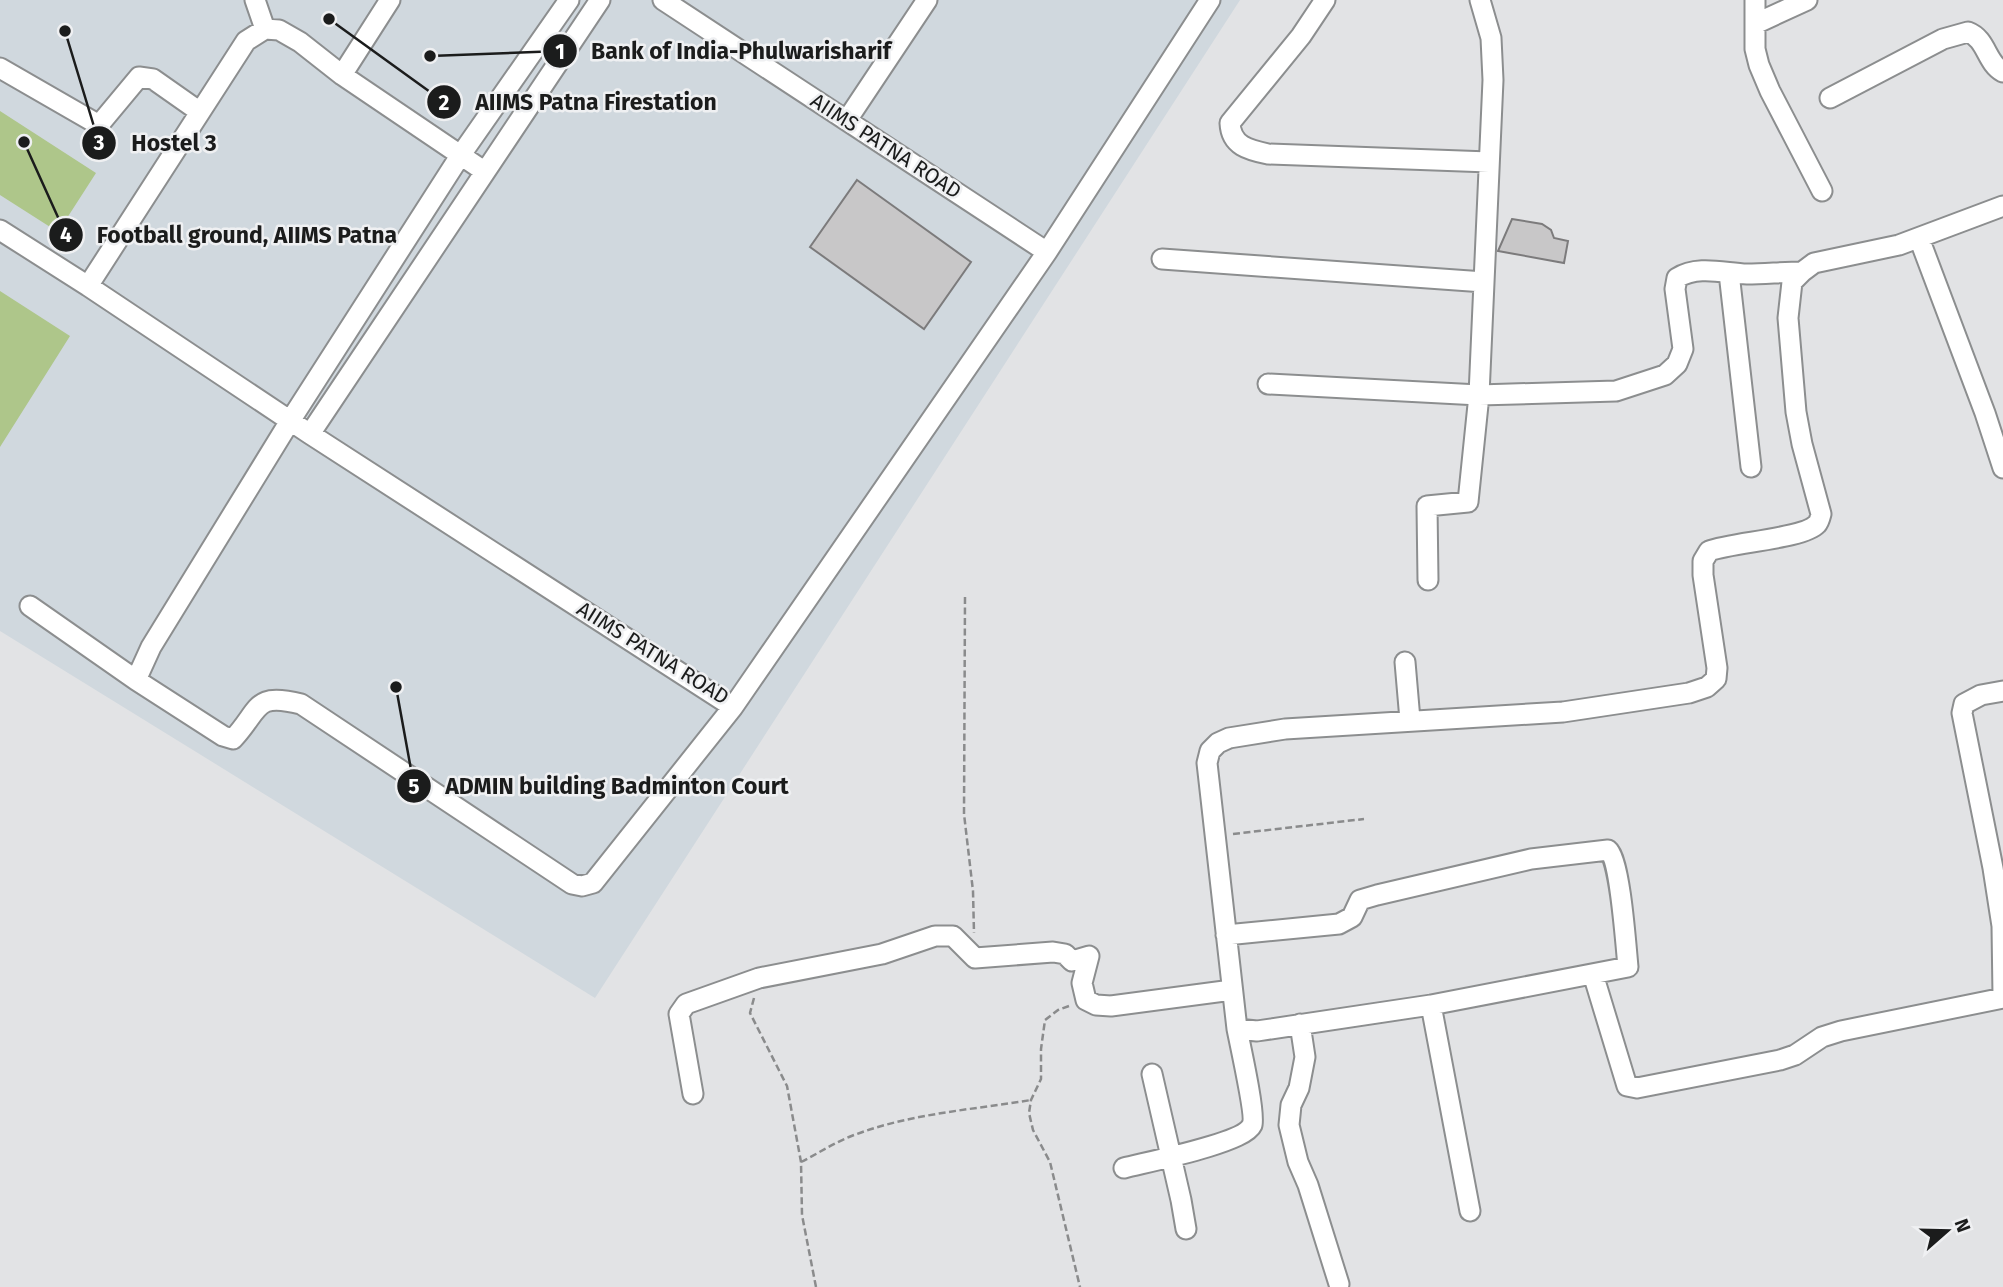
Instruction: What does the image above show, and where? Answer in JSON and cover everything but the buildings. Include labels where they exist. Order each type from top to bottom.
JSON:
[{"type":"street","points":[[342,75],[390,0]]},
{"type":"street","points":[[136,680],[151,647],[290,421],[460,156],[569,0]]},
{"type":"street","points":[[310,434],[600,0]]},
{"type":"street","name":"AIIMS PATNA ROAD","points":[[0,230],[733,707],[1047,252],[663,0]]},
{"type":"street","points":[[847,120],[927,0]]},
{"type":"street","points":[[1047,252],[1210,0]]},
{"type":"street","points":[[1325,0],[1301,36],[1230,124],[1230,134],[1237,144],[1268,154],[1489,162]]},
{"type":"street","points":[[1755,0],[1755,50],[1763,76],[1822,191]]},
{"type":"street","points":[[1755,24],[1807,0]]},
{"type":"street","points":[[1428,580],[1427,506],[1468,502],[1479,395],[1493,56],[1491,38],[1475,2]]},
{"type":"street","points":[[88,286],[193,107],[246,41],[262,11],[279,30],[484,171]]},
{"type":"street","points":[[1829,98],[1943,39],[1968,32],[1982,41],[1996,68],[2003,72]]},
{"type":"street","points":[[0,68],[99,125],[139,77],[153,79],[193,107]]},
{"type":"street","points":[[1124,1168],[1236,1138],[1246,1133],[1253,1124],[1253,1109],[1232,990],[1207,763],[1210,751],[1217,743],[1229,738],[1285,729],[1563,712],[1689,694],[1707,687],[1716,679],[1715,649],[1703,575],[1703,561],[1709,551],[1808,529],[1816,525],[1821,514],[1802,444],[1792,374],[1789,297],[1792,282],[1814,263],[1862,255],[1919,238],[2003,206]]},
{"type":"street","points":[[1919,238],[2003,468]]},
{"type":"street","points":[[1162,259],[1483,282]]},
{"type":"street","points":[[1268,384],[1479,395],[1616,391],[1665,375],[1677,364],[1683,349],[1675,289],[1678,278],[1688,272],[1802,272]]},
{"type":"street","points":[[1728,273],[1751,467]]},
{"type":"street","points":[[30,606],[136,680],[223,736],[233,738],[255,708],[269,699],[301,704],[572,884],[582,886],[593,883],[733,707]]},
{"type":"street","points":[[1405,662],[1410,720]]},
{"type":"street","points":[[1593,974],[1627,1086],[1637,1088],[1780,1060],[1795,1055],[1822,1037],[1841,1031],[2003,997],[2001,903],[1962,713],[1964,704],[1971,698],[2003,691]]},
{"type":"street","points":[[1226,934],[1339,923],[1352,918],[1360,900],[1531,859],[1608,850],[1613,854],[1617,873],[1628,967],[1431,1005],[1257,1031],[1237,1028]]},
{"type":"street","points":[[693,1094],[679,1014],[686,1004],[759,978],[882,954],[934,936],[953,936],[975,958],[1052,952],[1065,954],[1072,961],[1089,956],[1083,983],[1086,1000],[1096,1005],[1111,1006],[1232,990]]},
{"type":"street","points":[[1431,1005],[1470,1211]]},
{"type":"street","points":[[1300,1024],[1305,1057],[1289,1125],[1298,1162],[1308,1185],[1339,1284]]},
{"type":"street","points":[[1152,1074],[1186,1229]]},
{"type":"path","points":[[965,597],[964,814],[974,891],[975,958]]},
{"type":"path","points":[[1216,836],[1364,819]]},
{"type":"path","points":[[759,978],[750,1013],[787,1086],[801,1162],[802,1215],[816,1287]]},
{"type":"path","points":[[1080,1287],[1050,1162],[1033,1130],[1029,1113],[1031,1100],[1041,1079],[1045,1020],[1058,1010],[1086,1000]]},
{"type":"path","points":[[801,1162],[846,1138],[872,1129],[945,1112],[1031,1100]]},
{"type":"shaded area","points":[[0,0],[1240,0],[595,998],[0,631]]},
{"type":"green space","points":[[0,111],[96,173],[58,232],[0,195]]},
{"type":"green space","points":[[0,291],[70,336],[0,447]]},
{"type":"place","name":"AIIMS Patna Firestation","points":[[329,19]]},
{"type":"place","name":"Hostel 3","points":[[65,31]]},
{"type":"place","name":"Bank of India-Phulwarisharif","points":[[430,56]]},
{"type":"place","name":"Football ground, AIIMS Patna","points":[[24,142]]},
{"type":"place","name":"ADMIN building Badminton Court","points":[[396,687]]}]
